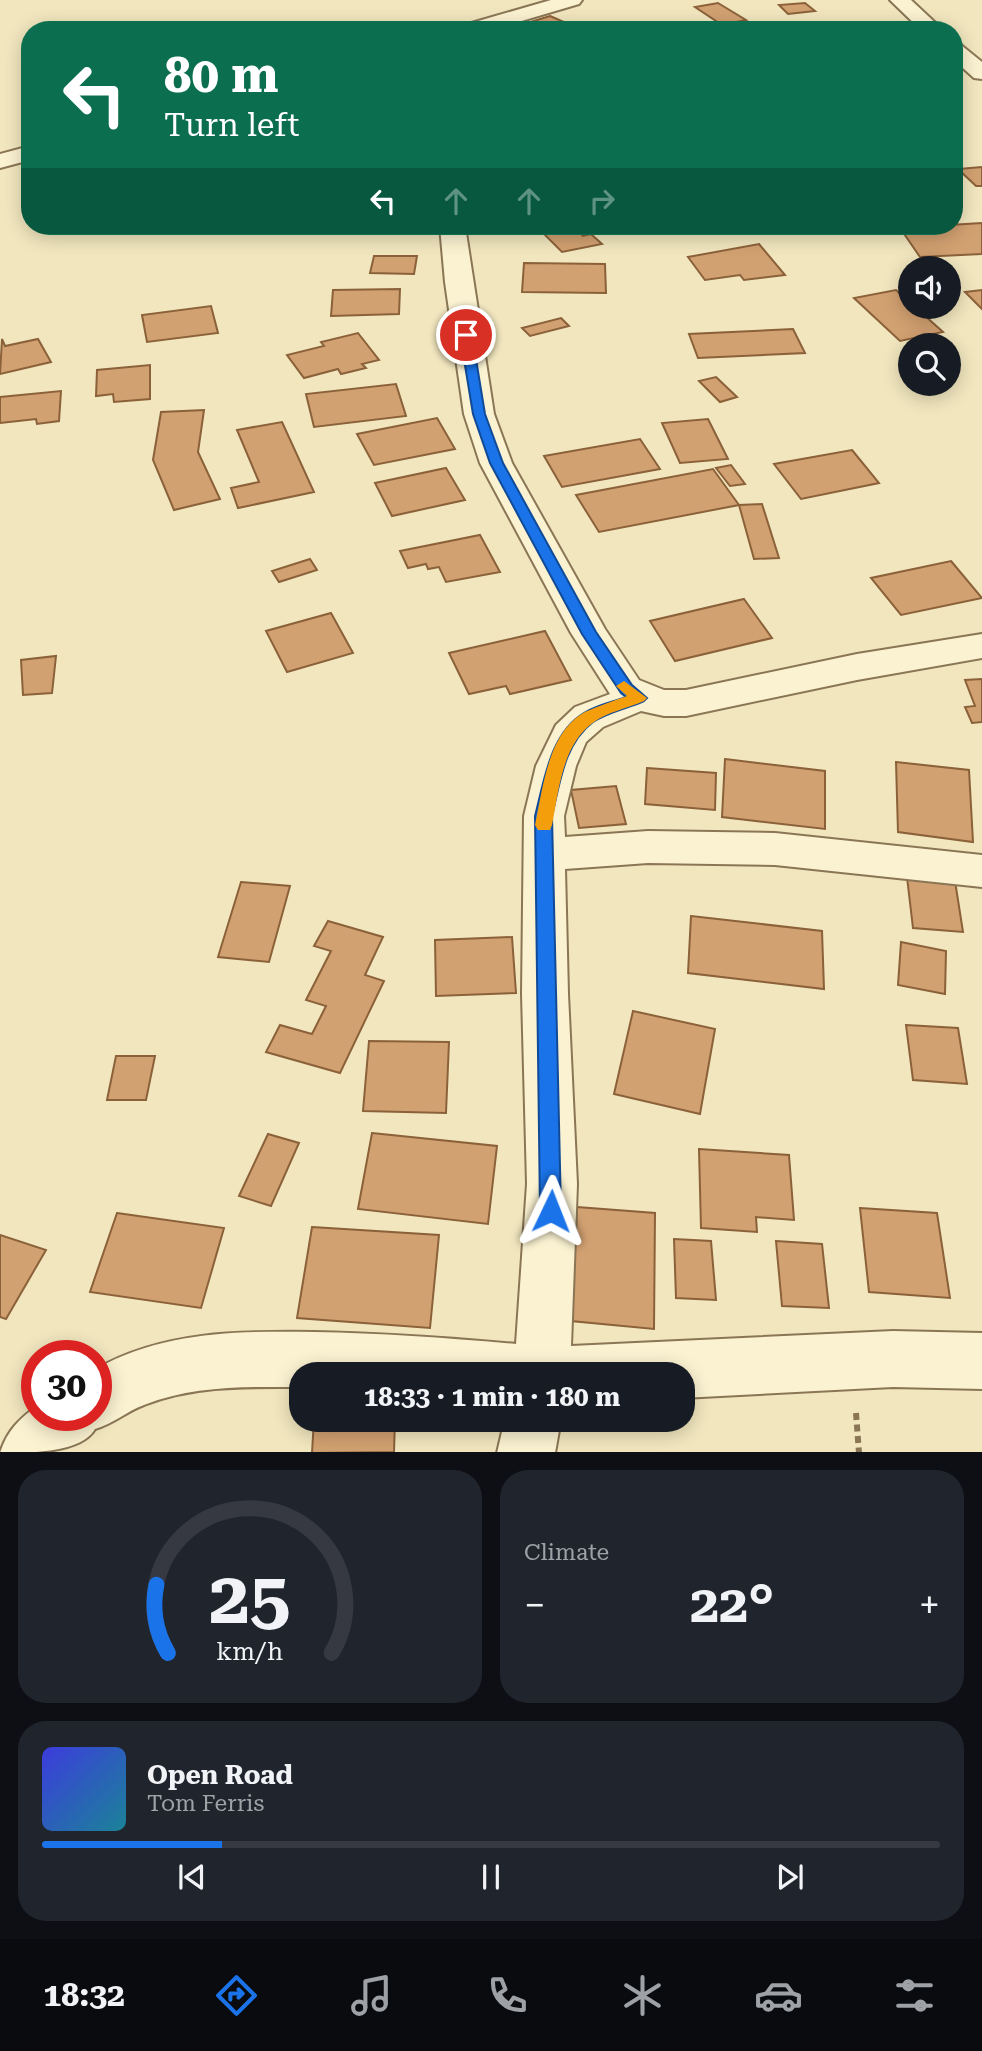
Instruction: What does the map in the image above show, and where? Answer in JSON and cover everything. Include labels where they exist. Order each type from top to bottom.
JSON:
[{"type":"street","points":[[499,21],[572,0]]},
{"type":"street","points":[[901,0],[923,21]]},
{"type":"street","points":[[963,57],[982,73]]},
{"type":"street","points":[[0,161],[21,155]]},
{"type":"street","points":[[453,235],[479,414],[496,463],[589,634],[626,689],[639,698],[664,704],[686,703],[857,667],[982,646]]},
{"type":"street","points":[[541,1362],[552,1184],[545,994],[544,816],[556,766],[570,736],[589,717],[639,698]]},
{"type":"street","points":[[544,855],[648,847],[775,849],[982,871]]},
{"type":"street","points":[[112,1392],[130,1381],[192,1363],[242,1359],[399,1362]]},
{"type":"street","points":[[695,1370],[866,1359],[982,1361]]},
{"type":"street","points":[[28,1452],[51,1431]]},
{"type":"street","points":[[526,1452],[530,1432]]},
{"type":"building","points":[[718,3],[746,20],[716,21],[695,7]]},
{"type":"building","points":[[805,3],[815,11],[788,14],[779,5]]},
{"type":"building","points":[[550,16],[561,21],[534,21]]},
{"type":"building","points":[[982,167],[982,186],[976,186],[963,174],[963,169]]},
{"type":"building","points":[[982,223],[982,254],[919,256],[905,235],[963,235],[963,224]]},
{"type":"building","points":[[545,235],[592,235],[602,244],[562,252]]},
{"type":"building","points":[[759,244],[785,275],[744,280],[740,275],[705,280],[688,257]]},
{"type":"building","points":[[374,256],[417,256],[414,274],[370,273]]},
{"type":"building","points":[[524,263],[605,264],[606,293],[522,292]]},
{"type":"building","points":[[400,289],[399,314],[331,316],[333,290]]},
{"type":"building","points":[[896,290],[898,319],[928,319],[943,332],[898,333],[898,339],[854,298]]},
{"type":"building","points":[[982,290],[982,309],[965,292]]},
{"type":"building","points":[[211,306],[218,333],[147,342],[142,315]]},
{"type":"building","points":[[561,318],[569,326],[530,336],[522,328]]},
{"type":"building","points":[[793,329],[805,353],[698,358],[689,334]]},
{"type":"building","points":[[358,333],[379,360],[362,364],[366,368],[341,374],[338,369],[304,378],[287,355],[324,346],[321,342]]},
{"type":"building","points":[[2,339],[5,346],[38,339],[51,362],[0,374]]},
{"type":"building","points":[[150,365],[150,399],[114,402],[113,394],[96,396],[97,370]]},
{"type":"building","points":[[716,377],[737,397],[720,402],[699,381]]},
{"type":"building","points":[[396,384],[406,416],[314,427],[306,394]]},
{"type":"building","points":[[61,391],[59,421],[37,424],[36,419],[0,423],[0,397]]},
{"type":"building","points":[[204,410],[198,452],[220,499],[174,510],[153,460],[161,412]]},
{"type":"building","points":[[437,418],[455,449],[374,465],[357,434]]},
{"type":"building","points":[[708,419],[728,459],[680,463],[662,423]]},
{"type":"building","points":[[282,422],[314,492],[238,508],[231,488],[259,482],[237,430]]},
{"type":"building","points":[[640,439],[660,469],[562,487],[544,456]]},
{"type":"building","points":[[852,450],[879,483],[801,499],[774,464]]},
{"type":"building","points":[[731,465],[745,484],[730,486],[716,468]]},
{"type":"building","points":[[446,468],[465,500],[392,516],[375,483]]},
{"type":"building","points":[[713,469],[739,505],[599,532],[576,495]]},
{"type":"building","points":[[762,504],[779,558],[754,559],[739,505]]},
{"type":"building","points":[[480,535],[500,572],[446,582],[439,567],[428,569],[426,564],[408,568],[400,551]]},
{"type":"building","points":[[310,559],[317,570],[279,582],[272,571]]},
{"type":"building","points":[[951,561],[982,598],[901,615],[871,578]]},
{"type":"building","points":[[744,599],[772,638],[675,661],[650,621]]},
{"type":"building","points":[[331,613],[353,653],[287,672],[266,631]]},
{"type":"building","points":[[545,631],[571,680],[510,694],[506,686],[469,694],[449,653]]},
{"type":"building","points":[[56,656],[52,693],[23,695],[21,660]]},
{"type":"building","points":[[982,679],[982,722],[972,723],[965,707],[975,706],[965,680]]},
{"type":"building","points":[[725,759],[825,771],[825,829],[722,817]]},
{"type":"building","points":[[896,762],[969,770],[973,842],[898,832]]},
{"type":"building","points":[[647,768],[716,773],[715,810],[645,804]]},
{"type":"building","points":[[616,786],[626,824],[579,828],[571,790]]},
{"type":"building","points":[[907,877],[955,881],[963,932],[913,928]]},
{"type":"building","points":[[241,882],[290,886],[269,962],[218,957]]},
{"type":"building","points":[[691,916],[822,931],[824,989],[688,973]]},
{"type":"building","points":[[328,921],[383,937],[365,975],[384,981],[340,1073],[266,1052],[280,1025],[312,1034],[326,1006],[306,1000],[331,951],[314,946]]},
{"type":"building","points":[[512,937],[516,993],[436,996],[435,940]]},
{"type":"building","points":[[901,942],[946,951],[945,994],[898,985]]},
{"type":"building","points":[[633,1011],[715,1029],[700,1114],[614,1094]]},
{"type":"building","points":[[906,1025],[958,1028],[967,1084],[913,1080]]},
{"type":"building","points":[[369,1041],[449,1042],[446,1113],[363,1111]]},
{"type":"building","points":[[116,1056],[155,1056],[146,1100],[107,1100]]},
{"type":"building","points":[[372,1133],[497,1146],[488,1224],[358,1209]]},
{"type":"building","points":[[268,1134],[299,1143],[271,1206],[239,1196]]},
{"type":"building","points":[[699,1149],[789,1155],[794,1220],[756,1217],[757,1232],[701,1228]]},
{"type":"building","points":[[577,1207],[655,1213],[654,1329],[571,1321]]},
{"type":"building","points":[[860,1208],[937,1213],[950,1298],[869,1292]]},
{"type":"building","points":[[117,1213],[224,1228],[201,1308],[90,1292]]},
{"type":"building","points":[[312,1227],[439,1235],[430,1328],[297,1318]]},
{"type":"building","points":[[0,1235],[46,1250],[6,1319],[0,1317]]},
{"type":"building","points":[[674,1239],[711,1241],[716,1300],[676,1298]]},
{"type":"building","points":[[776,1241],[822,1244],[829,1308],[782,1306]]},
{"type":"building","points":[[313,1432],[395,1432],[394,1452],[312,1452]]},
{"type":"slow traffic","points":[[544,825],[556,766],[570,736],[589,717],[639,698],[624,686]]},
{"type":"route","points":[[466,335],[479,414],[496,463],[589,634],[626,689],[639,698],[589,717],[570,736],[556,766],[544,816],[545,994],[551,1211]]}]
